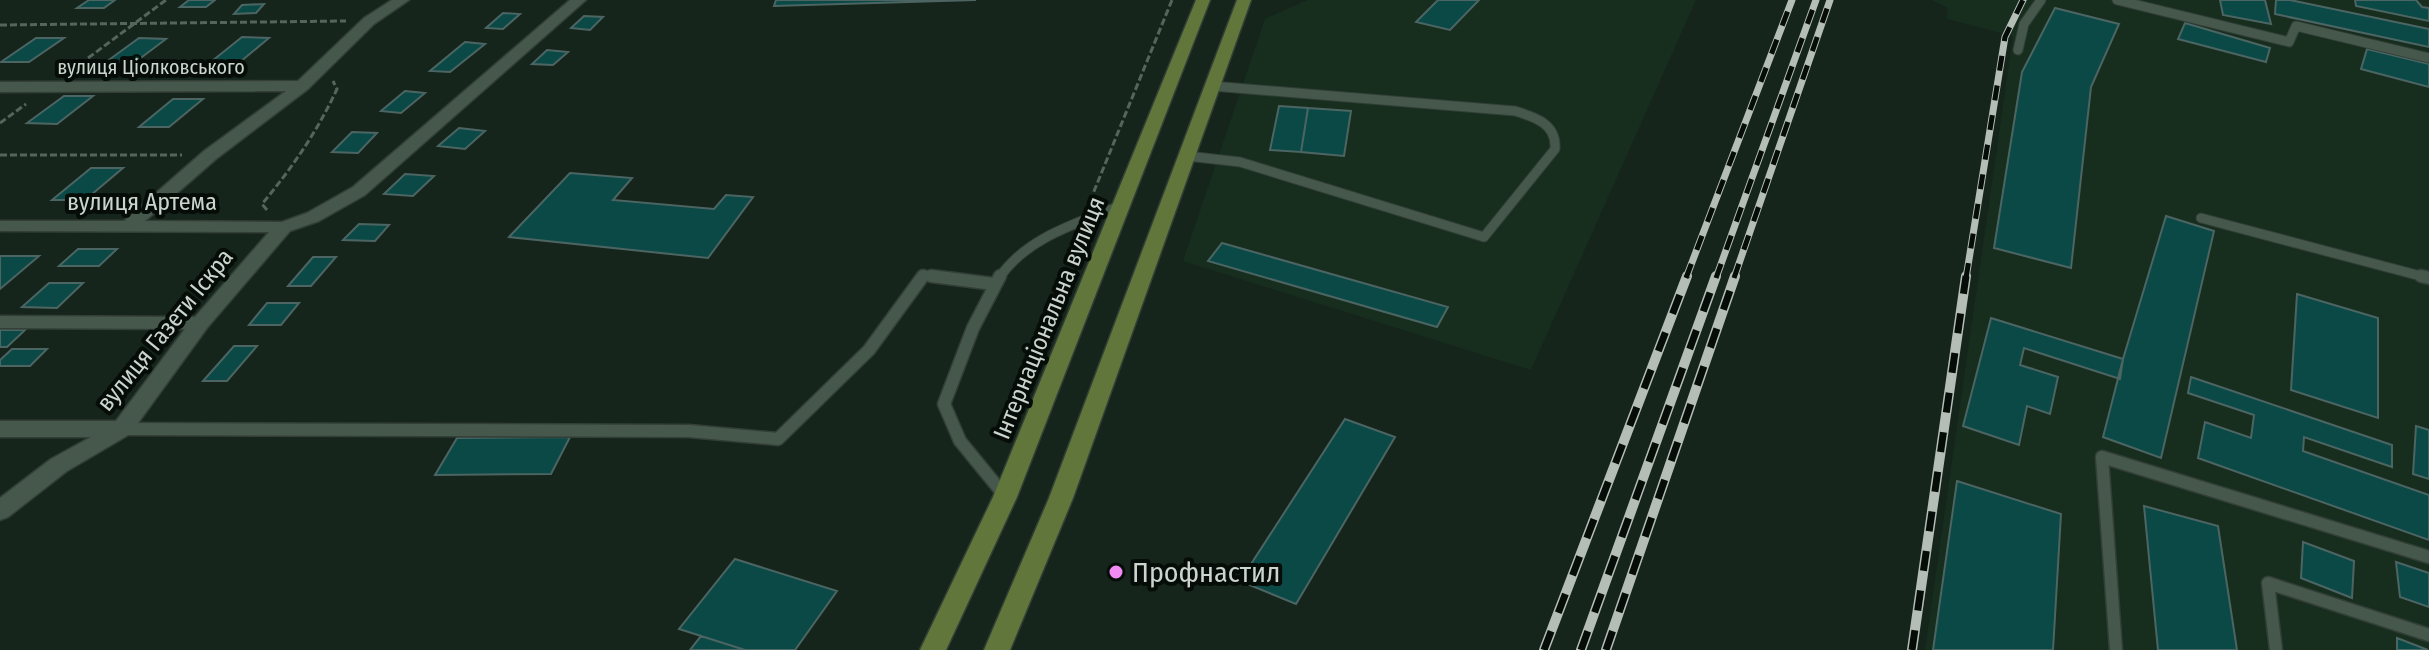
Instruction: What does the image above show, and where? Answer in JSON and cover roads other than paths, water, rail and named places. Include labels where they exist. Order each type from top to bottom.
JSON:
[{"type":"main road","name":"Інтернаціональна вулиця","points":[[933,650],[1005,497],[1203,0]]},
{"type":"main road","points":[[997,650],[1061,498],[1244,0]]},
{"type":"street","points":[[129,226],[210,155],[302,86],[369,21],[402,0]]},
{"type":"street","points":[[284,227],[313,217],[359,191],[579,0]]},
{"type":"street","name":"вулиця Ціолковського","points":[[0,87],[302,86]]},
{"type":"street","name":"вулиця Артема","points":[[0,226],[284,227]]},
{"type":"street","name":"вулиця Газети Іскра","points":[[0,511],[59,465],[122,429],[200,323],[284,227]]},
{"type":"street","points":[[0,322],[200,323]]},
{"type":"street","points":[[0,429],[122,429]]},
{"type":"lane","points":[[2018,50],[2024,24],[2041,0]]},
{"type":"lane","points":[[2117,0],[2289,42],[2296,26],[2429,58]]},
{"type":"lane","points":[[2012,19],[2024,24]]},
{"type":"lane","points":[[1187,156],[1240,162],[1484,237],[1555,149],[1557,142],[1556,134],[1549,127],[1515,111],[1212,86]]},
{"type":"lane","points":[[1005,497],[958,438],[946,418],[944,404],[994,284],[1012,261],[1026,249],[1122,205]]},
{"type":"lane","points":[[2201,218],[2429,278]]},
{"type":"lane","points":[[122,429],[689,431],[778,439],[869,350],[924,275],[994,284]]},
{"type":"lane","points":[[2116,650],[2102,457],[2429,557]]},
{"type":"lane","points":[[2276,650],[2268,583],[2429,635]]},
{"type":"railway","points":[[1686,278],[1792,0]]},
{"type":"railway","points":[[1716,278],[1816,0]]},
{"type":"railway","points":[[1734,278],[1830,0]]},
{"type":"railway","points":[[1966,278],[2005,37],[2023,0]]},
{"type":"railway","points":[[1544,650],[1687,276]]},
{"type":"railway","points":[[1581,650],[1716,276]]},
{"type":"railway","points":[[1606,650],[1735,276]]},
{"type":"railway","points":[[1912,650],[1966,276]]},
{"type":"place","name":"Профнастил","points":[[1116,572]]}]
